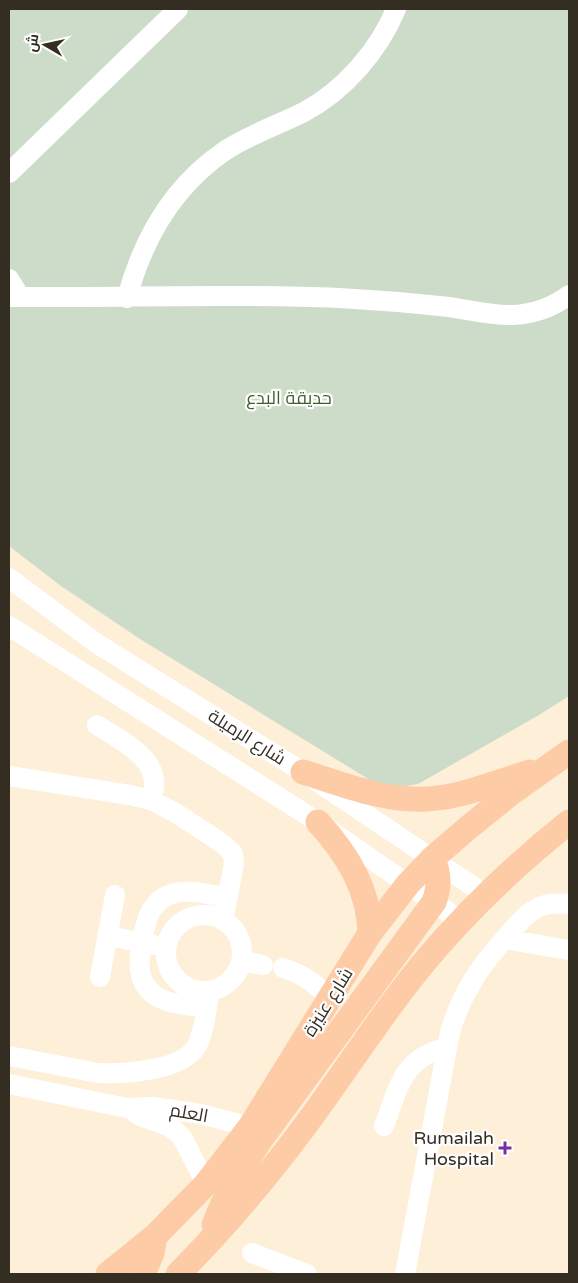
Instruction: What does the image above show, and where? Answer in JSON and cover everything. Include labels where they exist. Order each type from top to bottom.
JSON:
[{"type":"main road","points":[[302,772],[396,798],[425,799],[459,794],[559,759]]},
{"type":"main road","name":"شارع عنيزة","points":[[108,1274],[155,1236],[206,1184],[250,1127],[370,933],[408,884],[433,858],[504,799],[559,759]]},
{"type":"main road","points":[[318,822],[341,850],[357,876],[367,904],[370,933]]},
{"type":"main road","points":[[178,1274],[239,1207],[292,1142],[421,966],[486,895],[569,822]]},
{"type":"main road","points":[[208,1242],[222,1204],[240,1170],[434,902],[438,892],[439,880],[433,858]]},
{"type":"main road","points":[[143,1274],[152,1253],[155,1236]]},
{"type":"street","points":[[9,173],[178,9]]},
{"type":"street","points":[[127,298],[148,238],[183,188],[225,151],[260,131],[306,111],[338,88],[358,68],[377,44],[396,9]]},
{"type":"street","points":[[9,279],[14,297],[314,297],[392,301],[511,315],[538,311],[569,295]]},
{"type":"street","name":"شارع الرميلة","points":[[9,578],[96,643],[302,772],[486,895]]},
{"type":"street","name":"شارع الرميلة","points":[[9,626],[318,822],[461,921]]},
{"type":"street","points":[[97,725],[136,751],[148,762],[152,769],[154,785],[151,800]]},
{"type":"street","points":[[9,776],[130,795],[151,800],[176,813],[230,850],[234,864],[223,920]]},
{"type":"street","points":[[208,999],[165,1000],[151,992],[142,980],[139,972],[142,942],[149,913],[154,906],[167,896],[183,892],[228,898]]},
{"type":"street","points":[[100,977],[115,896]]},
{"type":"street","points":[[405,1274],[447,1048],[454,1018],[466,989],[483,964],[533,910],[549,904],[569,904]]},
{"type":"street","points":[[9,1056],[111,1074],[170,1065],[185,1059],[196,1048],[200,1040],[208,999],[233,977],[241,961],[242,951],[236,934],[223,920],[208,915],[192,917],[178,925],[168,938],[166,946],[167,962],[170,970],[180,983],[208,999]]},
{"type":"street","points":[[108,936],[166,946]]},
{"type":"street","points":[[505,939],[569,950]]},
{"type":"street","points":[[241,961],[263,965]]},
{"type":"street","points":[[283,968],[312,981],[330,999]]},
{"type":"street","points":[[384,1126],[399,1085],[410,1067],[427,1053],[447,1048]]},
{"type":"street","name":"العلم","points":[[9,1084],[127,1108],[153,1107],[201,1114],[250,1127]]},
{"type":"street","name":"العلم","points":[[127,1108],[138,1115],[168,1125],[177,1132],[183,1139],[206,1184]]},
{"type":"street","points":[[252,1253],[306,1274]]},
{"type":"green space","name":"حديقة البدع","points":[[9,9],[569,9],[569,696],[418,784],[399,787],[370,780],[140,639],[61,586],[9,546]]},
{"type":"place","name":"Rumailah Hospital","points":[[505,1148]]}]
